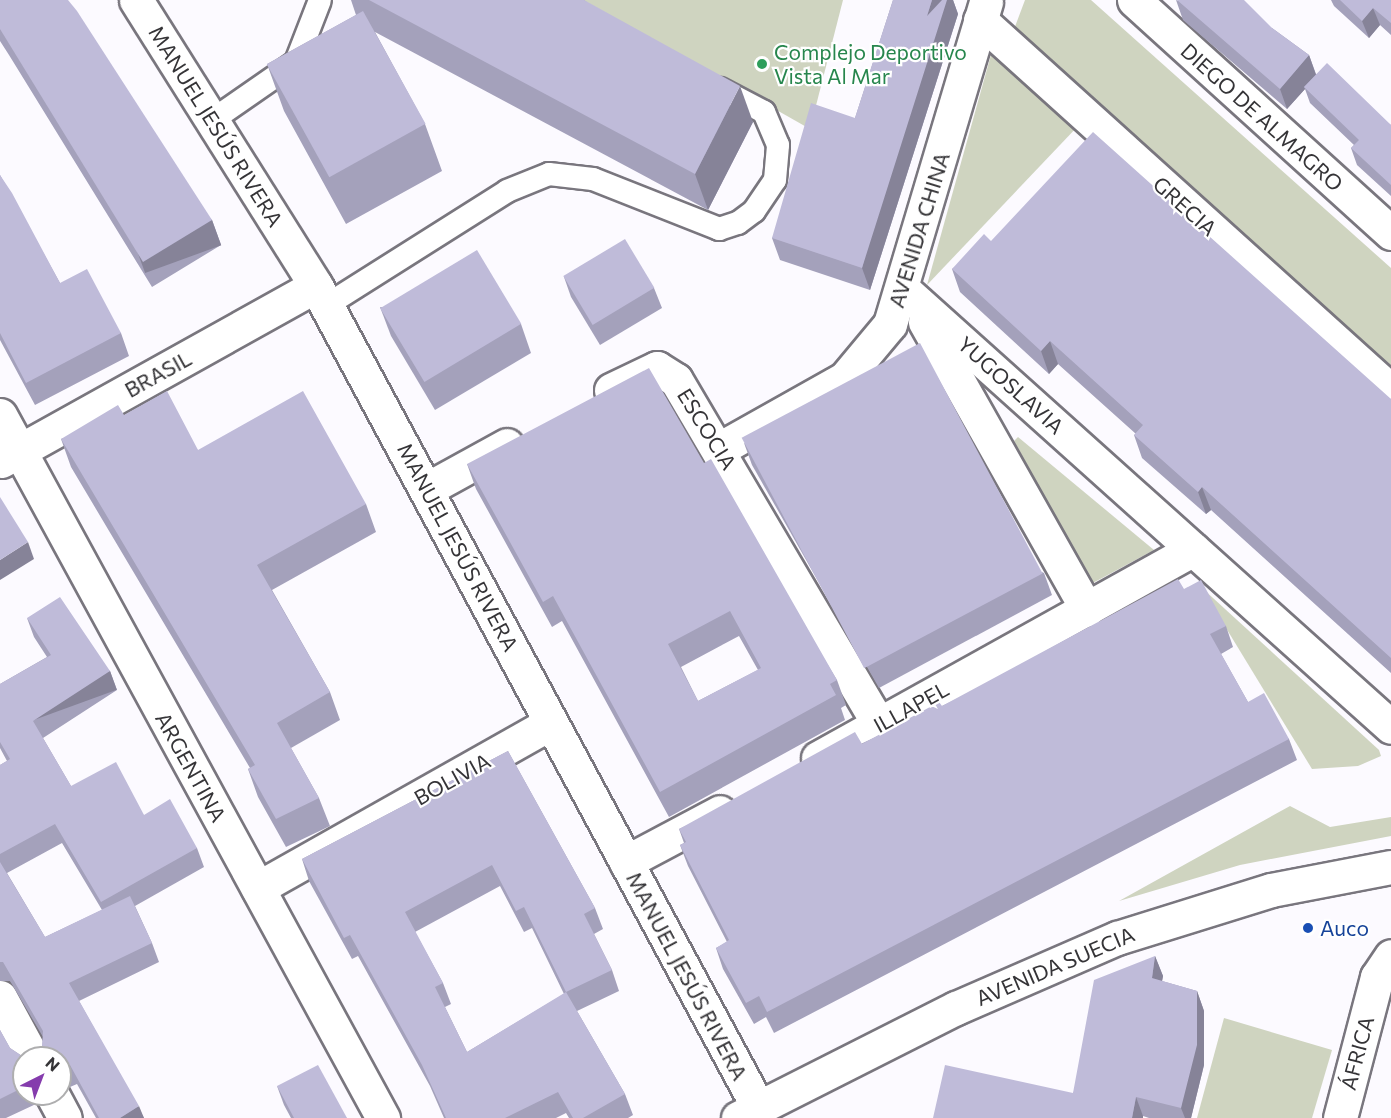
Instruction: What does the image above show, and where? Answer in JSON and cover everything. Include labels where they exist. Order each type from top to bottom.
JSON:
[{"type":"street","name":"MANUEL JESÚS RIVERA","points":[[136,0],[213,119],[322,296],[626,862],[753,1114]]},
{"type":"street","name":"DIEGO DE ALMAGRO","points":[[1134,0],[1391,233]]},
{"type":"street","name":"AVENIDA CHINA","points":[[721,448],[845,378],[872,351],[904,290],[983,10]]},
{"type":"street","name":"GRECIA","points":[[983,10],[1391,391]]},
{"type":"street","name":"YUGOSLAVIA","points":[[904,290],[1391,728]]},
{"type":"street","name":"YUGOSLAVIA","points":[[904,290],[1088,609]]},
{"type":"street","name":"BRASIL","points":[[10,456],[322,296]]},
{"type":"street","name":"ESCOCIA","points":[[584,404],[657,368],[676,380],[721,448],[879,725]]},
{"type":"street","name":"ARGENTINA","points":[[0,415],[10,456],[258,888],[383,1118]]},
{"type":"street","points":[[427,489],[533,431]]},
{"type":"street","name":"ILLAPEL","points":[[795,771],[1193,549]]},
{"type":"street","name":"BOLIVIA","points":[[258,888],[551,723]]},
{"type":"street","points":[[626,862],[753,794]]},
{"type":"street","name":"AVENIDA SUECIA","points":[[753,1114],[1036,971],[1117,938],[1271,890],[1391,867]]},
{"type":"street","name":"ÁFRICA","points":[[1340,1118],[1377,977],[1391,956]]},
{"type":"street","points":[[0,997],[27,1046]]},
{"type":"lane","points":[[213,119],[296,62],[320,0]]},
{"type":"lane","points":[[322,296],[507,191],[549,174],[593,179],[719,229],[738,223],[754,212],[775,180],[778,145],[764,112],[700,79]]},
{"type":"green space","name":"Complejo Deportivo Vista Al Mar","points":[[583,0],[843,0],[810,129]]},
{"type":"green space","points":[[1025,0],[1091,0],[1391,268],[1391,370],[1013,32]]},
{"type":"green space","points":[[994,44],[1079,125],[927,285]]},
{"type":"green space","points":[[1018,437],[1154,550],[1091,584],[1014,441]]},
{"type":"green space","points":[[1201,587],[1379,750],[1381,756],[1358,766],[1312,769]]},
{"type":"green space","points":[[1290,806],[1330,827],[1391,817],[1391,836],[1240,865],[1119,901]]},
{"type":"green space","points":[[1224,1018],[1332,1050],[1312,1118],[1197,1118]]},
{"type":"building","points":[[0,0],[68,0],[212,220],[143,262],[0,29]]},
{"type":"building","points":[[369,0],[584,0],[740,86],[695,174]]},
{"type":"building","points":[[893,0],[932,0],[927,16],[942,0],[947,0],[862,268],[772,238],[811,103],[855,118]]},
{"type":"building","points":[[1177,0],[1244,0],[1272,28],[1309,55],[1280,89]]},
{"type":"building","points":[[1340,0],[1391,0],[1391,23],[1373,8],[1362,21]]},
{"type":"building","points":[[363,11],[426,124],[329,177],[267,64]]},
{"type":"building","points":[[1327,63],[1391,125],[1391,185],[1351,148],[1359,140],[1304,87]]},
{"type":"building","points":[[1093,132],[1391,399],[1391,658],[1202,487],[1198,492],[1134,435],[1143,425],[1050,341],[1041,351],[952,269],[984,234],[991,241]]},
{"type":"building","points":[[0,175],[60,283],[87,269],[121,333],[26,383],[0,333]]},
{"type":"building","points":[[625,239],[654,288],[593,325],[563,276]]},
{"type":"building","points":[[477,250],[521,324],[424,382],[380,308]]},
{"type":"building","points":[[920,343],[1043,573],[864,668],[742,438]]},
{"type":"building","points":[[649,368],[704,463],[711,459],[837,680],[830,684],[836,695],[660,792],[553,596],[543,602],[467,464]],"holes":[[[730,611],[761,668],[698,701],[668,644]]]},
{"type":"building","points":[[167,391],[198,450],[303,391],[366,504],[257,565],[330,692],[277,723],[319,798],[276,819],[248,769],[255,765],[61,439],[118,405],[124,415]]},
{"type":"building","points":[[0,497],[28,542],[0,560]]},
{"type":"building","points":[[1178,579],[1184,589],[1201,580],[1226,626],[1210,634],[1248,702],[1264,693],[1289,739],[767,1012],[759,996],[746,1003],[716,948],[729,940],[680,845],[686,842],[679,829],[855,732],[862,744],[939,702],[942,706]]},
{"type":"building","points":[[60,597],[110,671],[33,721],[71,786],[116,762],[144,815],[170,799],[197,848],[101,902],[55,824],[0,854],[0,765],[10,759],[0,742],[0,684],[51,655],[27,618]]},
{"type":"building","points":[[508,751],[595,908],[584,914],[612,970],[566,992],[625,1094],[583,1118],[573,1118],[558,1092],[505,1118],[446,1118],[422,1065],[350,935],[344,938],[302,859]],"holes":[[[492,865],[516,911],[524,907],[566,992],[467,1052],[435,987],[443,983],[405,912]]]},
{"type":"building","points":[[0,862],[45,937],[130,896],[152,943],[69,983],[139,1106],[120,1118],[99,1118],[72,1069],[72,1046],[42,1046],[43,1031],[3,962],[0,962]]},
{"type":"building","points":[[1155,956],[1152,978],[1197,991],[1197,1045],[1181,1108],[1136,1097],[1132,1118],[933,1118],[945,1065],[1073,1093],[1094,980]]},
{"type":"building","points":[[0,1030],[12,1049],[12,1093],[0,1099]]},
{"type":"building","points":[[318,1065],[347,1118],[294,1118],[277,1086]]},
{"type":"place","name":"Complejo Deportivo Vista Al Mar","points":[[762,64]]},
{"type":"place","name":"Auco","points":[[1308,928]]}]
